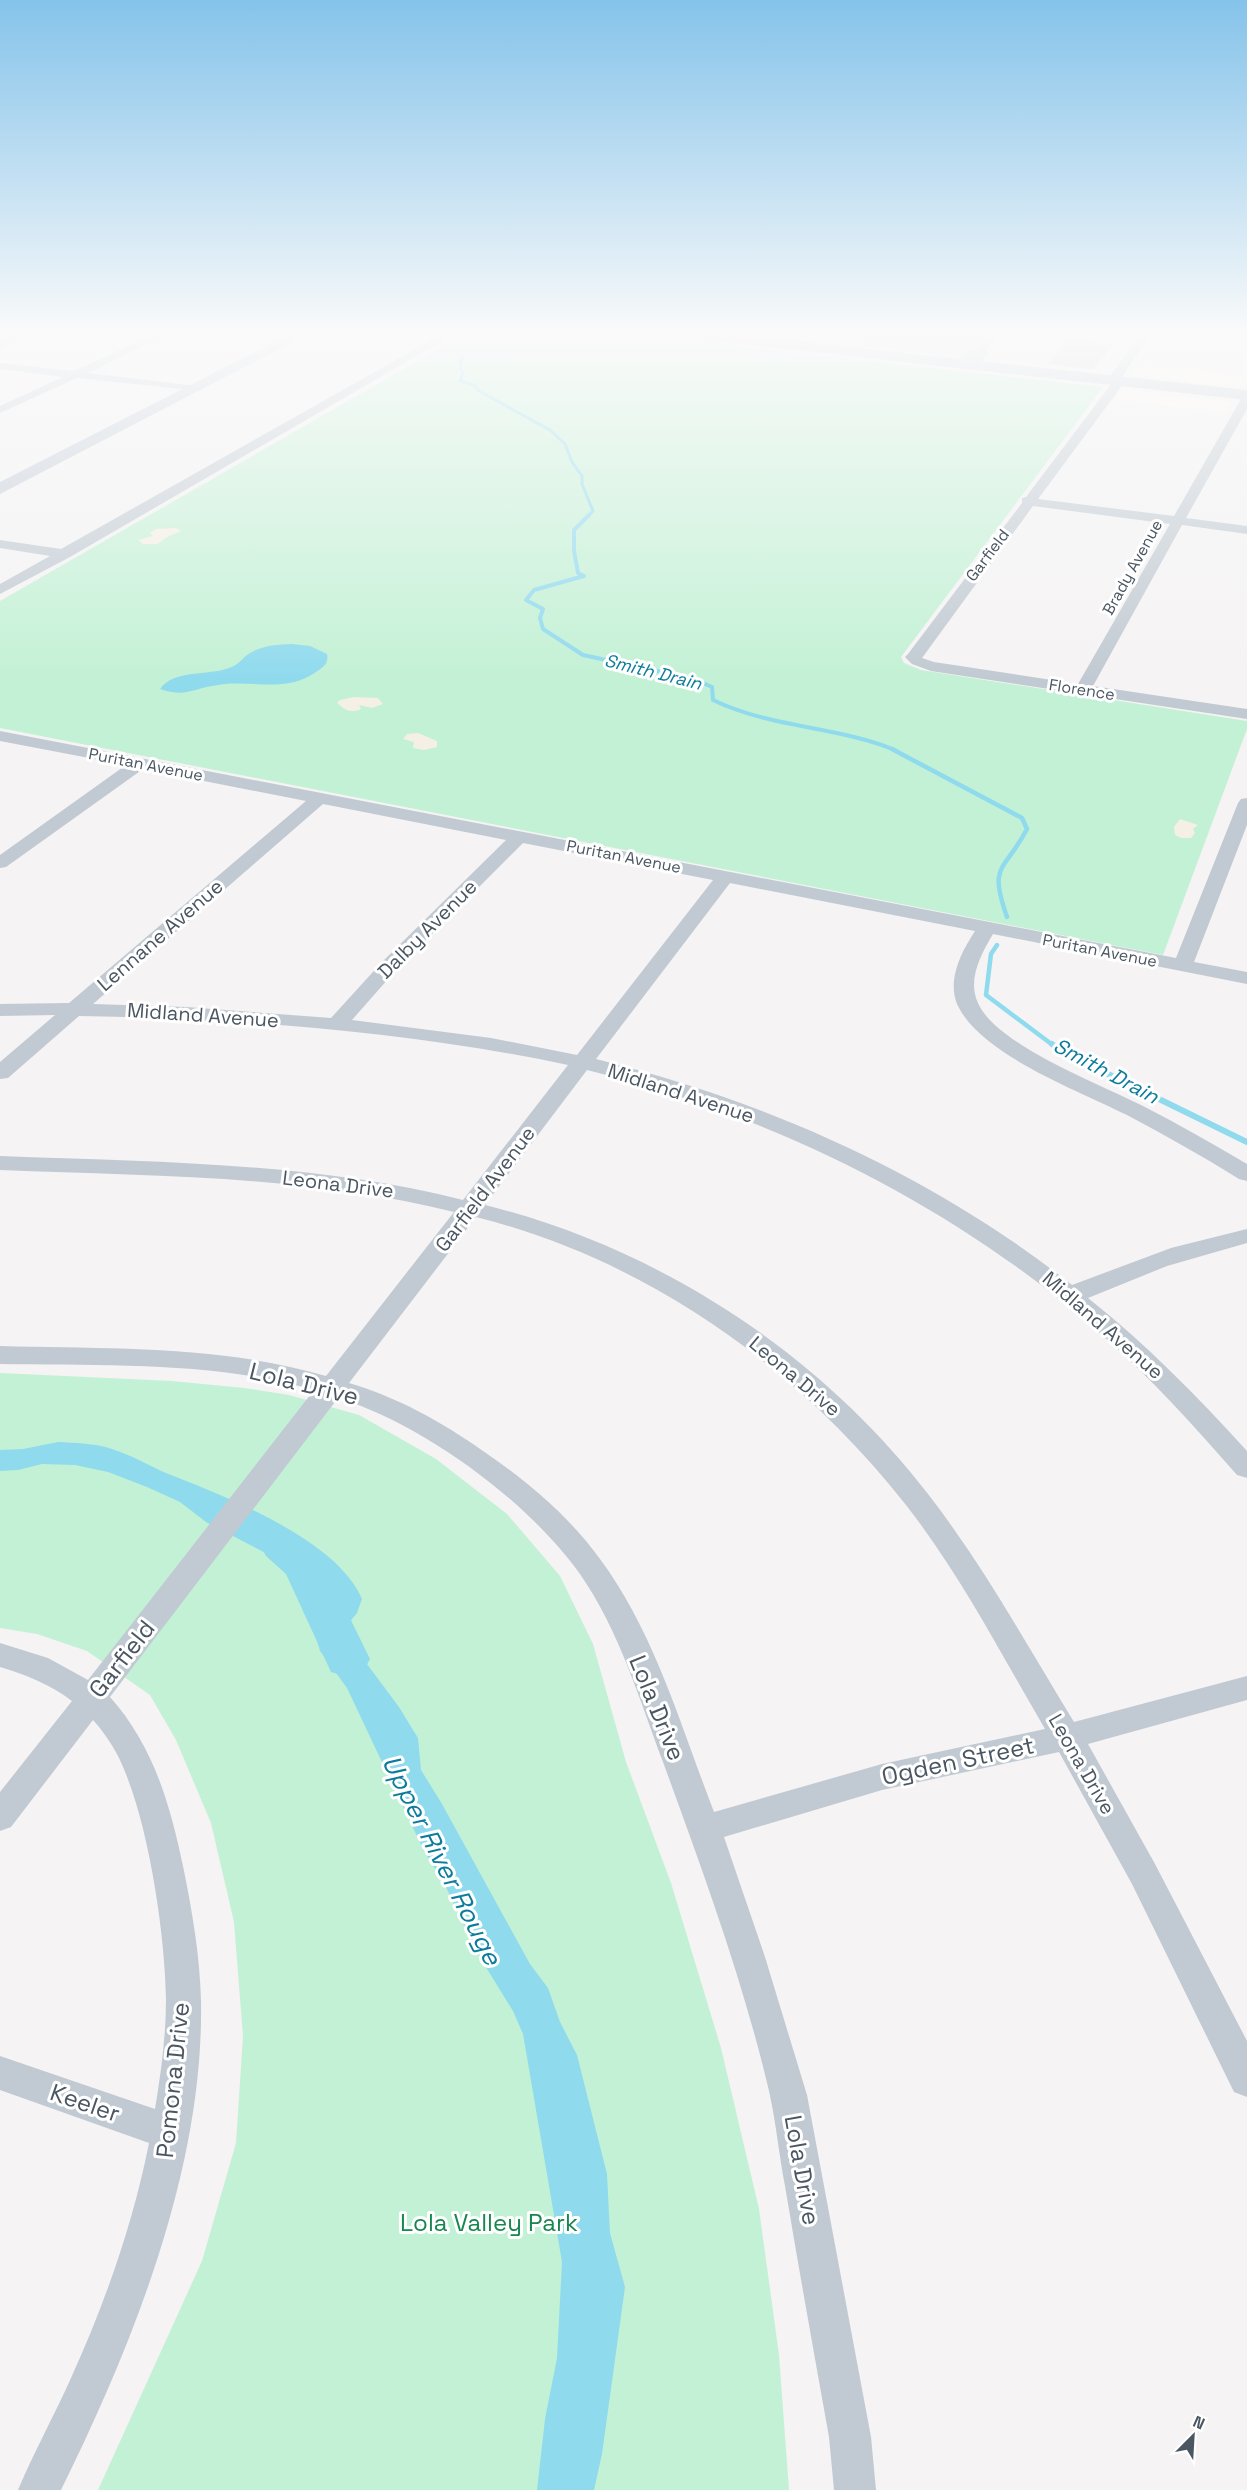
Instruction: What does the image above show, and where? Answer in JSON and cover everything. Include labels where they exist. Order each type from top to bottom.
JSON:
[{"type":"main road","points":[[0,489],[82,447]]},
{"type":"street","points":[[0,590],[248,447]]},
{"type":"street","name":"Garfield","points":[[917,661],[913,657],[914,653],[1068,447]]},
{"type":"street","name":"Brady Avenue","points":[[1083,689],[1219,447]]},
{"type":"street","points":[[1027,501],[1247,530]]},
{"type":"street","points":[[0,544],[65,554]]},
{"type":"street","name":"Florence","points":[[917,661],[931,666],[1247,714]]},
{"type":"street","name":"Puritan Avenue","points":[[0,736],[1247,978]]},
{"type":"street","points":[[0,863],[140,763]]},
{"type":"street","name":"Lennane Avenue","points":[[0,1073],[320,798]]},
{"type":"street","points":[[1183,966],[1247,803]]},
{"type":"street","name":"Dalby Avenue","points":[[336,1024],[389,966],[520,836]]},
{"type":"street","name":"Garfield Avenue","points":[[244,1501],[725,877]]},
{"type":"street","points":[[987,928],[972,954],[964,986],[968,1005],[983,1025],[1018,1051],[1133,1109],[1247,1174]]},
{"type":"street","name":"Midland Avenue","points":[[0,1010],[182,1011],[336,1024],[458,1039],[581,1063],[699,1095],[822,1144],[886,1175],[948,1209],[1006,1247],[1072,1294],[1149,1363],[1247,1468]]},
{"type":"street","name":"Leona Drive","points":[[0,1163],[287,1177],[395,1191],[470,1209],[533,1227],[591,1249],[678,1292],[762,1346],[831,1403],[884,1458],[924,1508],[1067,1737],[1144,1872],[1247,2080]]},
{"type":"street","points":[[1072,1294],[1184,1251],[1247,1236]]},
{"type":"street","name":"Lola Drive","points":[[0,1355],[180,1362],[281,1374],[332,1387],[390,1408],[447,1440],[516,1490],[566,1536],[600,1583],[625,1626],[705,1829],[741,1930],[792,2107],[797,2151],[850,2437],[855,2490]]},
{"type":"street","name":"Garfield","points":[[0,1817],[244,1501]]},
{"type":"street","name":"Pomona Drive","points":[[0,1655],[20,1659],[55,1674],[92,1699],[110,1716],[130,1746],[145,1777],[155,1811],[174,1910],[183,1988],[180,2061],[171,2133],[162,2179],[147,2234],[99,2362],[39,2490]]},
{"type":"street","name":"Ogden Street","points":[[705,1829],[882,1777],[1067,1737],[1247,1688]]},
{"type":"street","name":"Keeler","points":[[0,2073],[171,2133]]},
{"type":"green space","points":[[268,447],[1058,447],[901,657],[904,663],[921,670],[1247,721],[1247,729],[1163,955],[0,728],[0,601]]},
{"type":"green space","name":"Lola Valley Park","points":[[0,1373],[172,1381],[244,1388],[289,1395],[359,1415],[436,1459],[507,1514],[560,1576],[593,1644],[626,1762],[671,1883],[721,2048],[759,2209],[779,2355],[789,2490],[98,2490],[202,2261],[236,2143],[243,2036],[234,1922],[211,1823],[176,1740],[150,1695],[87,1651],[37,1634],[0,1628]]},
{"type":"sand","points":[[176,528],[181,531],[158,544],[143,544],[138,540],[153,536],[150,533],[156,529]]},
{"type":"sand","points":[[354,697],[378,698],[383,704],[372,708],[359,705],[361,709],[353,711],[337,703],[340,700]]},
{"type":"sand","points":[[418,733],[437,741],[437,747],[424,750],[413,748],[414,742],[403,739],[407,734]]},
{"type":"sand","points":[[1180,819],[1198,825],[1193,829],[1195,833],[1191,838],[1181,838],[1175,835],[1174,827]]},
{"type":"water","points":[[292,644],[310,646],[327,654],[326,663],[304,679],[280,684],[231,684],[176,693],[160,689],[174,678],[232,667],[258,649]]},
{"type":"water","points":[[58,1442],[92,1444],[119,1451],[247,1507],[304,1539],[329,1557],[349,1577],[362,1599],[357,1613],[348,1624],[364,1660],[399,1707],[418,1738],[421,1770],[530,1964],[548,1988],[560,2022],[577,2055],[607,2174],[610,2233],[625,2287],[602,2454],[594,2490],[537,2490],[545,2419],[557,2358],[562,2262],[523,2034],[513,2011],[476,1951],[445,1885],[424,1851],[347,1688],[320,1651],[316,1637],[330,1609],[326,1595],[296,1569],[206,1522],[180,1502],[108,1472],[75,1465],[42,1464],[18,1470],[0,1471],[0,1450],[23,1449]]},
{"type":"waterway","name":"Smith Drain","points":[[566,447],[572,462],[582,476],[582,484],[593,511],[574,530],[574,551],[578,573],[584,576],[534,590],[526,600],[543,609],[540,618],[543,629],[583,655],[694,679],[712,687],[713,700],[735,709],[781,722],[850,736],[895,750]]},
{"type":"waterway","name":"Smith Drain","points":[[892,749],[1022,818],[1027,829],[1001,869],[999,877],[1001,900],[1007,917]]},
{"type":"waterway","name":"Smith Drain","points":[[997,945],[991,954],[986,995],[1054,1046]]},
{"type":"waterway","name":"Smith Drain","points":[[1052,1044],[1061,1051],[1247,1142]]},
{"type":"waterway","name":"Upper River Rouge","points":[[281,1545],[303,1564],[347,1659]]}]
